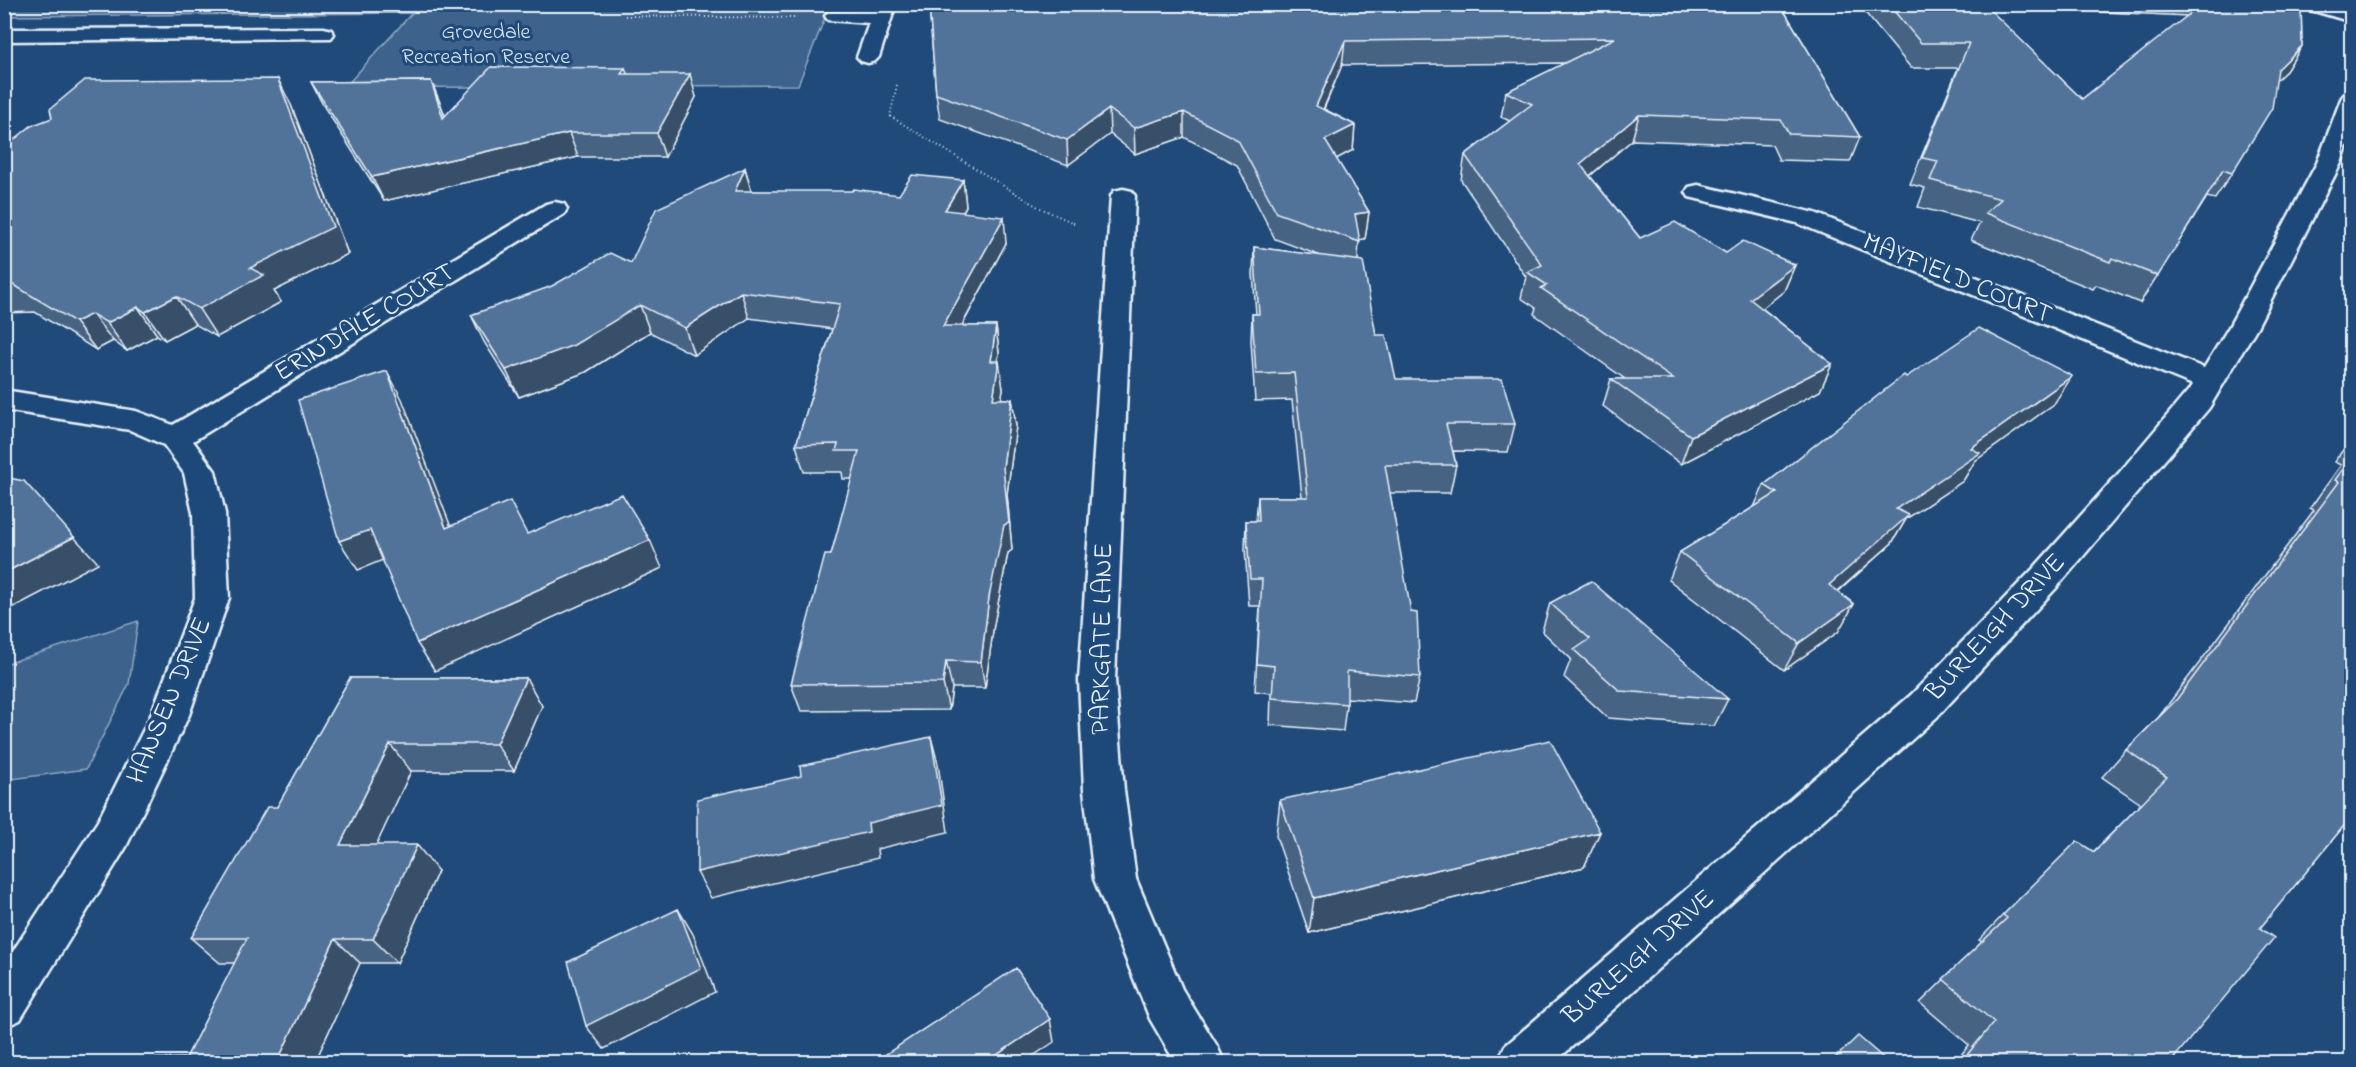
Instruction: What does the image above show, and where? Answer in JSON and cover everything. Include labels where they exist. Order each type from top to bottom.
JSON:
[{"type":"street","points":[[2311,4],[2352,16]]},
{"type":"street","points":[[835,16],[884,11],[867,57]]},
{"type":"street","points":[[4,35],[324,34]]},
{"type":"street","name":"BURLEIGH DRIVE","points":[[1521,1062],[1924,706],[2045,578],[2130,481],[2198,401],[2243,327],[2330,163],[2352,99]]},
{"type":"street","name":"MAYFIELD COURT","points":[[1698,192],[1806,218],[2210,381]]},
{"type":"street","name":"PARKGATE LANE","points":[[1123,196],[1096,680],[1104,790],[1115,879],[1166,1004],[1201,1062]]},
{"type":"street","name":"ERINDALE COURT","points":[[175,438],[555,209]]},
{"type":"street","points":[[4,400],[136,422],[175,438]]},
{"type":"street","name":"HANSEN DRIVE","points":[[4,1005],[111,834],[170,715],[212,598],[209,513],[199,471],[175,438]]},
{"type":"path","points":[[625,16],[835,16]]},
{"type":"path","points":[[867,57],[898,76],[890,116],[1038,207],[1121,244]]},
{"type":"green space","name":"Grovedale Recreation Reserve","points":[[4,5],[830,5],[798,85],[344,88],[412,13],[5,16]]},
{"type":"green space","points":[[138,621],[129,684],[86,769],[5,780],[5,664]]},
{"type":"building","points":[[1780,4],[1860,137],[1789,134],[1781,120],[1639,115],[1580,164],[1640,238],[1675,222],[1726,253],[1743,241],[1795,265],[1750,299],[1832,364],[1691,436],[1611,379],[1673,379],[1541,288],[1547,285],[1527,272],[1542,265],[1465,155],[1532,104],[1506,92],[1615,38],[1345,41],[1316,106],[1355,125],[1325,140],[1369,212],[1355,214],[1360,242],[1277,213],[1238,140],[1184,112],[1134,128],[1109,109],[1067,140],[936,94],[929,5]]},
{"type":"building","points":[[1888,4],[1984,4],[2082,99],[2202,4],[2301,4],[2302,46],[2278,69],[2272,108],[2232,173],[2223,170],[2158,276],[2112,258],[2110,262],[1985,213],[2001,199],[1930,180],[1938,161],[1922,158],[1969,43],[1921,43]]},
{"type":"building","points":[[491,67],[625,68],[621,74],[690,74],[657,133],[569,133],[372,177],[311,82],[431,81],[443,118]]},
{"type":"building","points":[[278,79],[333,227],[250,268],[264,275],[199,309],[176,296],[145,312],[138,307],[107,323],[92,314],[75,322],[14,285],[4,285],[4,148],[31,126],[52,118],[50,109],[85,80]]},
{"type":"building","points":[[745,168],[735,191],[852,191],[854,189],[899,195],[912,175],[963,180],[945,210],[1004,217],[943,326],[996,326],[991,361],[999,361],[993,399],[1012,399],[1003,467],[1009,523],[1004,525],[989,597],[981,662],[946,661],[943,683],[791,684],[825,555],[831,555],[859,451],[836,451],[838,444],[796,445],[840,304],[741,292],[685,328],[640,305],[574,345],[506,370],[471,315],[552,286],[610,253],[631,263],[656,209]]},
{"type":"building","points":[[1254,247],[1363,261],[1376,335],[1386,335],[1396,379],[1502,379],[1515,424],[1446,424],[1456,465],[1385,465],[1411,612],[1417,613],[1420,677],[1347,671],[1347,704],[1272,698],[1274,666],[1257,664],[1262,579],[1250,579],[1246,521],[1259,521],[1258,497],[1308,497],[1294,373],[1256,374],[1252,314],[1259,314]]},
{"type":"building","points":[[1979,328],[2072,376],[1971,448],[1980,453],[1896,509],[1909,515],[1829,585],[1854,604],[1799,643],[1680,552],[1777,493],[1764,485],[1904,375],[1906,377]]},
{"type":"building","points":[[387,371],[446,528],[510,501],[527,534],[622,494],[650,540],[417,643],[370,530],[339,541],[298,400]]},
{"type":"building","points":[[2352,457],[2352,816],[2260,928],[2274,938],[2174,1058],[2180,1062],[1961,1062],[1994,1022],[1943,979],[2007,918],[2003,915],[2077,841],[2094,852],[2167,777],[2126,750],[2177,699],[2339,482],[2335,480]]},
{"type":"building","points":[[4,477],[24,481],[74,537],[4,573]]},
{"type":"building","points":[[1591,581],[1728,699],[1620,691],[1574,650],[1590,639],[1550,603]]},
{"type":"building","points":[[350,678],[526,678],[496,744],[390,744],[340,845],[417,845],[373,939],[335,939],[280,1056],[302,1057],[300,1062],[117,1062],[119,1059],[186,1058],[247,938],[191,938],[267,807],[277,807]]},
{"type":"building","points":[[931,737],[942,805],[868,823],[869,832],[697,872],[697,799],[801,776],[800,766]]},
{"type":"building","points":[[1550,740],[1600,832],[1314,898],[1280,800]]},
{"type":"building","points":[[678,909],[701,968],[586,1026],[568,962]]},
{"type":"building","points":[[1016,968],[1050,1019],[994,1057],[998,1062],[874,1062]]},
{"type":"building","points":[[1858,1036],[1888,1062],[1831,1062]]}]
